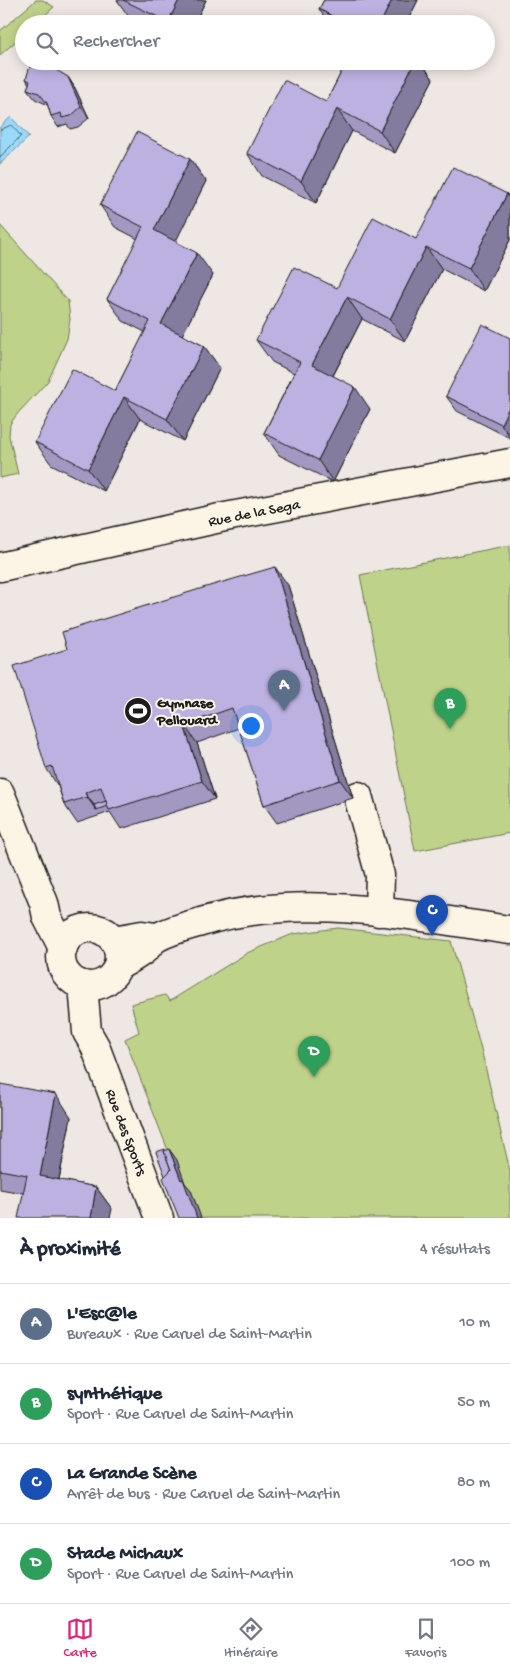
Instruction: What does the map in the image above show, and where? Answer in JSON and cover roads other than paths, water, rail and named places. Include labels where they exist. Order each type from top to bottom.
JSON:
[{"type":"main road","name":"Rue de la Sega","points":[[0,567],[220,518],[510,463]]},
{"type":"main road","points":[[0,793],[44,903],[70,924],[72,939],[61,960],[70,978],[105,968],[145,949],[156,937],[219,916],[266,908],[325,907],[379,912],[510,930]]},
{"type":"main road","points":[[358,796],[380,875],[379,912]]},
{"type":"main road","points":[[72,939],[96,928],[103,931],[105,968]]},
{"type":"main road","name":"Rue des Sports","points":[[105,968],[87,1032],[95,1046],[159,1218]]},
{"type":"water","points":[[11,117],[29,137],[0,164],[0,127]]},
{"type":"place","name":"Gymnase Pellouard","points":[[138,711]]},
{"type":"place","name":"L'Esc@le","points":[[284,711]]},
{"type":"place","name":"synthétique","points":[[450,729]]},
{"type":"place","name":"La Grande Scène","points":[[432,936]]},
{"type":"place","name":"Stade Michaux","points":[[314,1077]]}]
